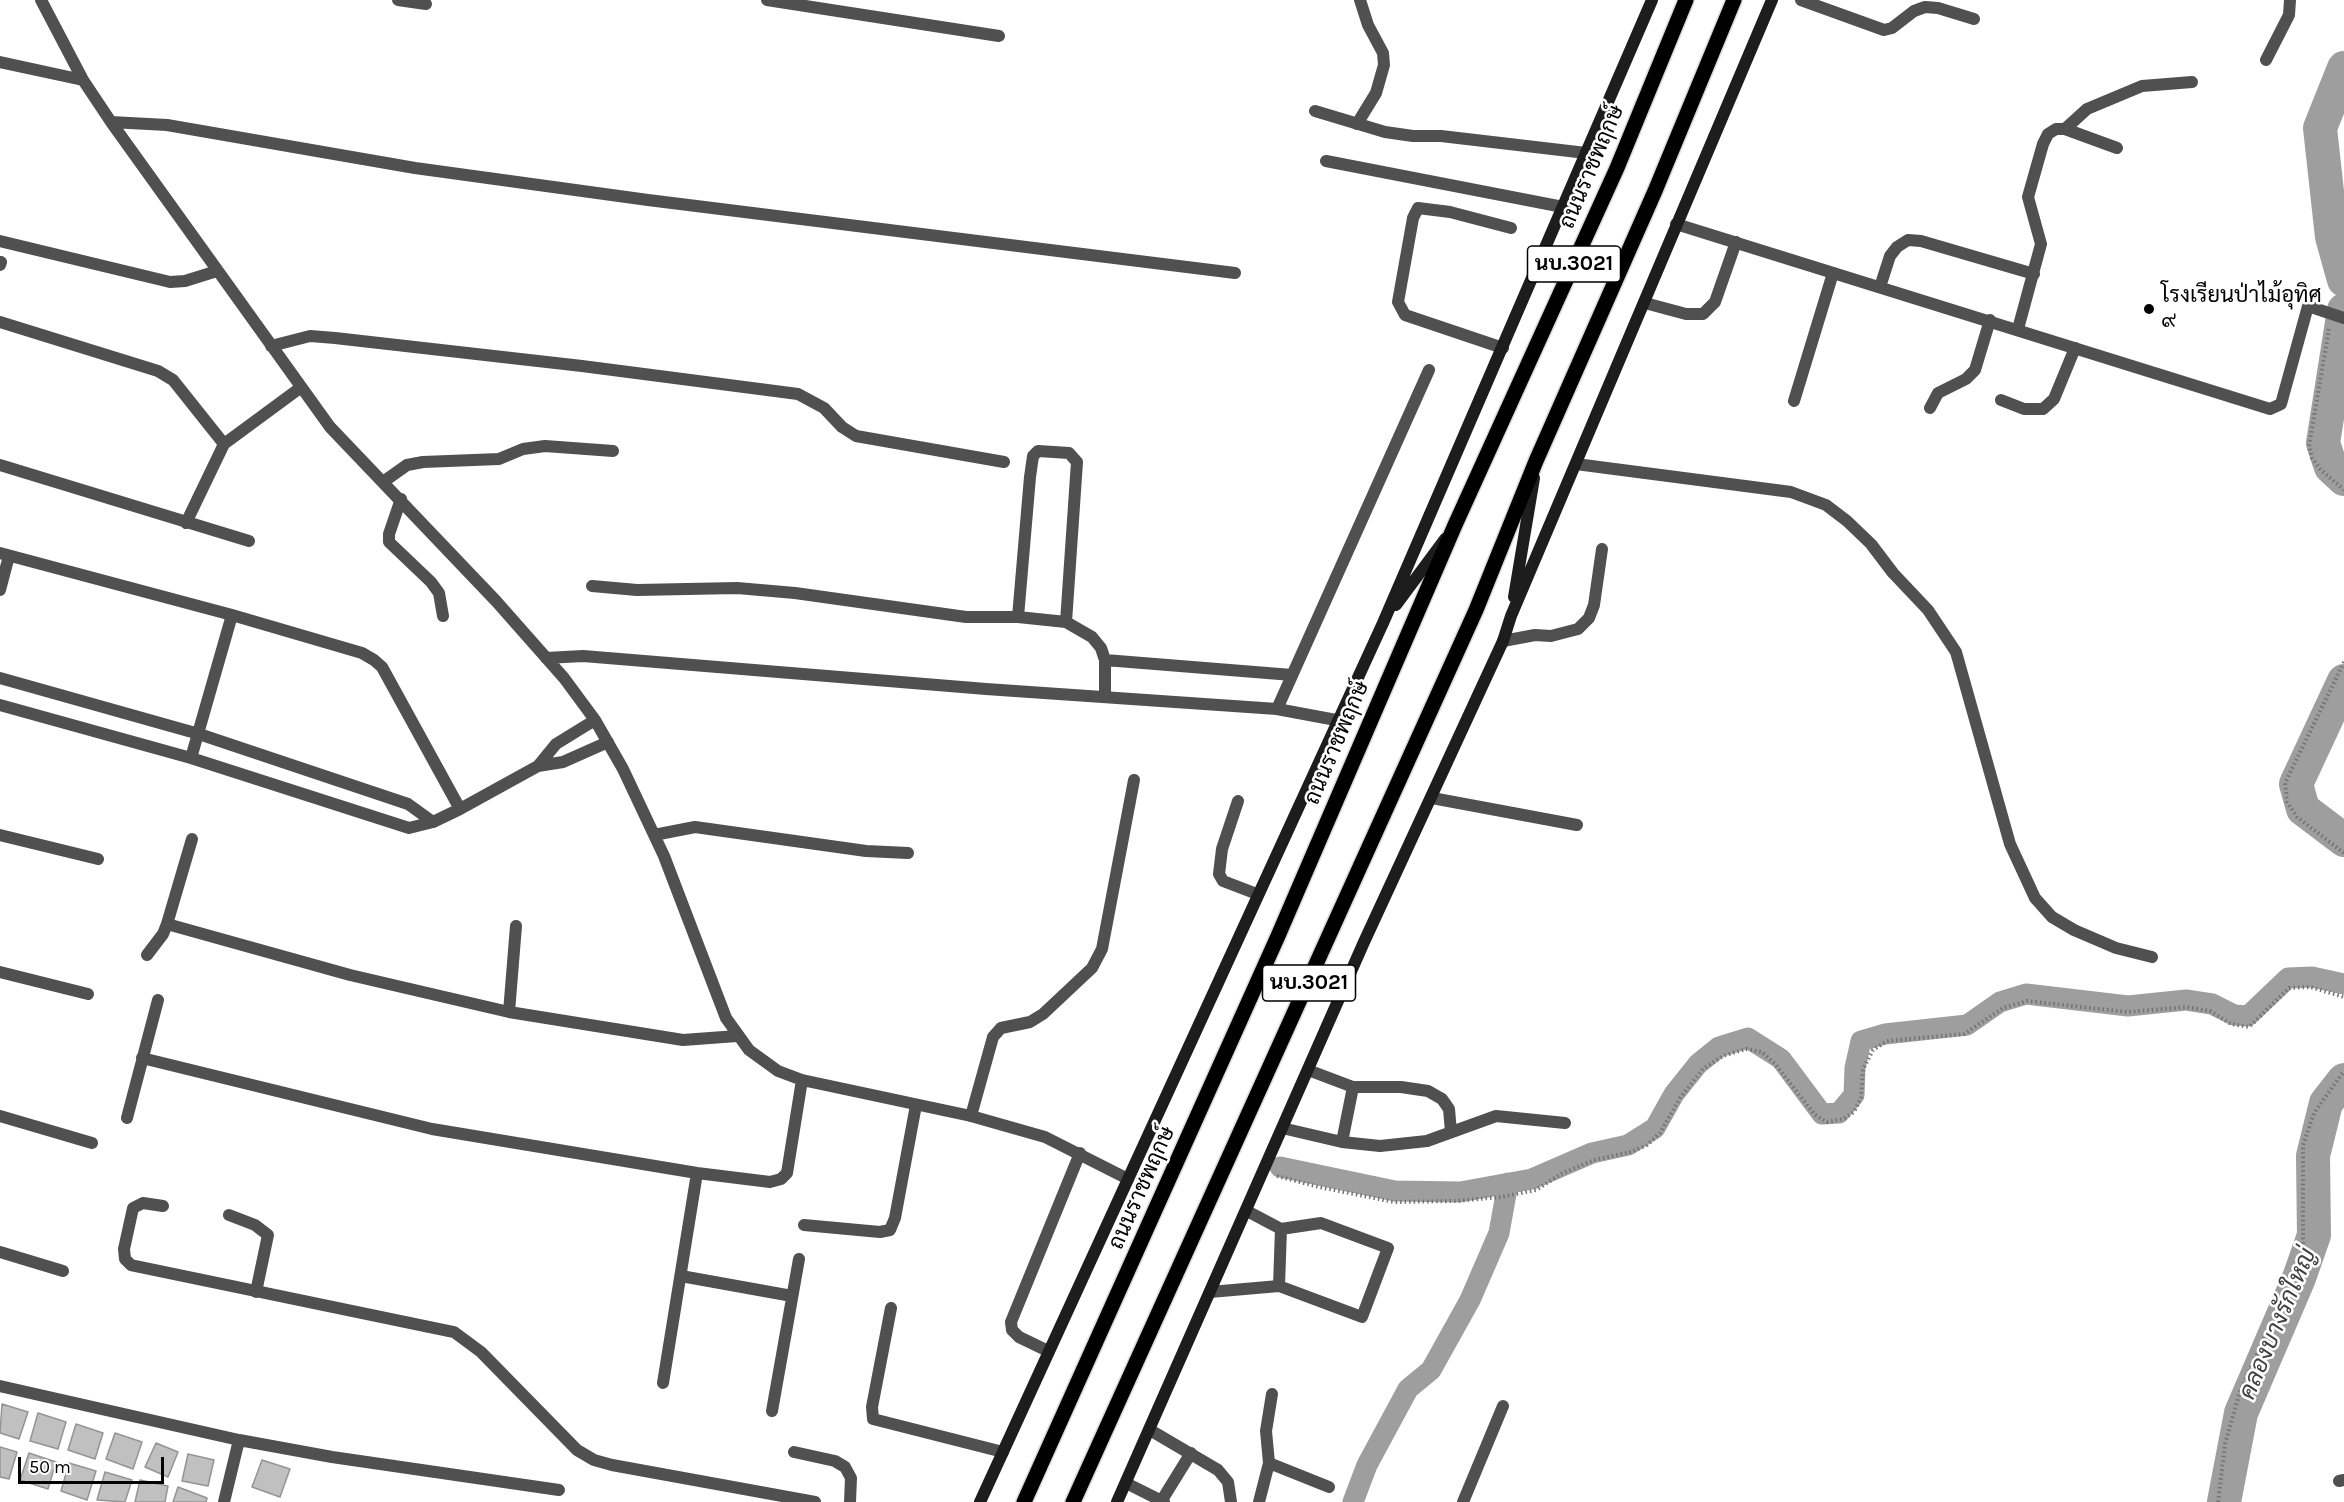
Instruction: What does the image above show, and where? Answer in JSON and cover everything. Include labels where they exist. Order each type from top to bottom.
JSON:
[{"type":"main road","points":[[1383,622],[1652,0]]},
{"type":"main road","name":"ถนนราชพฤกษ์","points":[[1024,1502],[1184,1150],[1455,525],[1617,168],[1686,0]]},
{"type":"main road","name":"นบ.3021","points":[[1073,1502],[1476,610],[1536,461],[1655,191],[1734,0]]},
{"type":"main road","points":[[1511,616],[1772,0]]},
{"type":"main road","points":[[1511,616],[1536,461]]},
{"type":"main road","points":[[1383,622],[1455,525]]},
{"type":"main road","name":"นบ.3021","points":[[1117,1502],[1308,1070],[1503,641],[1511,616]]},
{"type":"main road","name":"ถนนราชพฤกษ์","points":[[980,1502],[1336,720],[1383,622]]},
{"type":"street","points":[[42,0],[83,80],[111,122],[330,427],[401,499],[546,658],[595,720],[654,835],[715,992],[737,1036],[762,1061],[778,1071],[802,1080],[971,1116],[1046,1137],[1128,1179]]},
{"type":"street","points":[[398,0],[426,4]]},
{"type":"street","points":[[767,0],[999,36]]},
{"type":"street","points":[[1357,124],[1376,93],[1384,65],[1383,53],[1368,25],[1360,0]]},
{"type":"street","points":[[1801,0],[1884,30],[1892,28],[1918,9],[1925,8],[1938,8],[1974,19]]},
{"type":"street","points":[[2266,60],[2289,15],[2290,0]]},
{"type":"street","points":[[0,62],[83,80]]},
{"type":"street","points":[[2065,129],[2087,109],[2142,86],[2192,82]]},
{"type":"street","points":[[1315,111],[1385,132],[1413,136],[1442,136],[1586,153]]},
{"type":"street","points":[[111,122],[167,125],[415,168],[636,198],[1235,273]]},
{"type":"street","points":[[2018,329],[2041,244],[2028,197],[2048,134],[2056,129],[2065,129],[2117,148]]},
{"type":"street","points":[[1326,161],[1563,207]]},
{"type":"street","points":[[1503,348],[1405,315],[1398,302],[1413,218],[1418,208],[1450,212],[1511,228]]},
{"type":"street","points":[[1676,224],[2270,409],[2281,404],[2305,310],[2308,306],[2318,308],[2339,317]]},
{"type":"street","points":[[1880,287],[1890,256],[1897,247],[1908,240],[1922,241],[2034,274]]},
{"type":"street","points":[[0,241],[170,282],[185,281],[217,271]]},
{"type":"street","points":[[1645,303],[1686,314],[1703,314],[1715,302],[1736,242]]},
{"type":"street","points":[[1794,401],[1833,273]]},
{"type":"street","points":[[1930,408],[1938,393],[1966,378],[1974,370],[1990,320]]},
{"type":"street","points":[[0,322],[158,371],[173,380],[224,444]]},
{"type":"street","points":[[271,346],[310,336],[336,338],[582,366],[798,394],[824,408],[842,427],[856,436],[1004,462]]},
{"type":"street","points":[[2001,400],[2024,409],[2043,409],[2054,399],[2075,348]]},
{"type":"street","points":[[1277,709],[1430,370]]},
{"type":"street","points":[[186,523],[224,444],[300,387]]},
{"type":"street","points":[[383,482],[407,465],[423,462],[499,459],[523,449],[545,446],[613,451]]},
{"type":"street","points":[[1018,617],[1019,575],[1033,456],[1038,451],[1045,450],[1069,453],[1077,462],[1066,622]]},
{"type":"street","points":[[1576,464],[1791,492],[1826,505],[1847,522],[1871,544],[1893,573],[1928,610],[1956,652],[2010,844],[2035,898],[2052,917],[2074,930],[2116,948],[2152,957]]},
{"type":"street","points":[[0,465],[249,541]]},
{"type":"street","points":[[401,499],[388,534],[389,542],[439,593],[443,616]]},
{"type":"street","points":[[1503,641],[1534,635],[1551,636],[1578,629],[1589,618],[1594,605],[1602,549]]},
{"type":"street","points":[[0,590],[4,554],[232,615],[362,653],[382,667],[460,809]]},
{"type":"street","points":[[592,586],[637,590],[737,588],[795,593],[966,617],[1018,617],[1066,622],[1092,637],[1101,648],[1105,660],[1105,697]]},
{"type":"street","points":[[191,758],[232,615]]},
{"type":"street","points":[[546,658],[583,656],[1277,709],[1336,720]]},
{"type":"street","points":[[1105,660],[1292,675]]},
{"type":"street","points":[[0,678],[199,734],[408,804],[433,822]]},
{"type":"street","points":[[0,705],[191,758],[409,828],[433,822],[460,809],[538,765],[556,744],[595,720]]},
{"type":"street","points":[[538,765],[563,762],[608,742]]},
{"type":"street","points":[[971,1116],[993,1037],[1001,1028],[1030,1022],[1043,1014],[1085,976],[1102,949],[1134,780]]},
{"type":"street","points":[[1432,798],[1577,825]]},
{"type":"street","points":[[1238,801],[1222,849],[1219,874],[1223,881],[1257,894]]},
{"type":"street","points":[[654,835],[694,827],[866,851],[908,853]]},
{"type":"street","points":[[0,836],[98,859]]},
{"type":"street","points":[[147,955],[163,934],[167,924],[192,839]]},
{"type":"street","points":[[167,924],[320,967],[509,1012],[683,1041],[737,1036]]},
{"type":"street","points":[[509,1012],[516,926]]},
{"type":"street","points":[[0,972],[88,994]]},
{"type":"street","points":[[127,1118],[158,1000]]},
{"type":"street","points":[[142,1058],[432,1129],[697,1173],[770,1182],[781,1179],[787,1173],[802,1080]]},
{"type":"street","points":[[1308,1070],[1353,1087],[1401,1087],[1428,1091],[1442,1099],[1449,1109],[1451,1132]]},
{"type":"street","points":[[1342,1142],[1353,1087]]},
{"type":"street","points":[[804,1225],[880,1232],[890,1230],[895,1218],[916,1105]]},
{"type":"street","points":[[0,1116],[92,1143]]},
{"type":"street","points":[[1282,1128],[1342,1142],[1406,1145],[1496,1116],[1565,1123]]},
{"type":"street","points":[[1048,1350],[1019,1337],[1012,1330],[1011,1322],[1080,1153]]},
{"type":"street","points":[[663,1383],[697,1173]]},
{"type":"street","points":[[163,1206],[143,1203],[133,1208],[125,1242],[125,1259],[141,1268],[454,1332],[482,1352],[578,1450],[594,1460],[612,1466],[815,1502]]},
{"type":"street","points":[[1210,1292],[1279,1286],[1362,1317],[1388,1248],[1321,1223],[1281,1229],[1247,1211]]},
{"type":"street","points":[[229,1215],[255,1225],[268,1235],[256,1292]]},
{"type":"street","points":[[1279,1286],[1281,1229]]},
{"type":"street","points":[[0,1252],[63,1271]]},
{"type":"street","points":[[772,1411],[799,1259]]},
{"type":"street","points":[[681,1276],[792,1296]]},
{"type":"street","points":[[891,1308],[872,1407],[873,1419],[1003,1452]]},
{"type":"street","points":[[0,1386],[239,1440],[380,1466],[559,1490]]},
{"type":"street","points":[[1259,1502],[1269,1463],[1266,1431],[1272,1394]]},
{"type":"street","points":[[1463,1502],[1503,1406]]},
{"type":"street","points":[[1150,1431],[1218,1470],[1227,1482],[1231,1502]]},
{"type":"street","points":[[224,1502],[239,1440]]},
{"type":"street","points":[[794,1452],[835,1461],[845,1467],[851,1478],[850,1502]]},
{"type":"street","points":[[1126,1483],[1163,1501],[1191,1453]]},
{"type":"street","points":[[1269,1463],[1329,1487]]},
{"type":"path","points":[[2318,308],[2317,314],[2331,323],[2309,447],[2312,458],[2320,469],[2344,489]]},
{"type":"path","points":[[2344,662],[2285,783],[2287,802],[2297,817],[2344,853]]},
{"type":"path","points":[[1263,1172],[1319,1187],[1395,1202],[1456,1201],[1501,1197],[1536,1190],[1561,1174],[1594,1160],[1631,1152],[1647,1145],[1660,1133],[1680,1098],[1703,1069],[1723,1056],[1746,1049],[1762,1052],[1775,1064],[1815,1115],[1827,1122],[1843,1119],[1854,1112],[1861,1098],[1863,1069],[1873,1050],[1887,1041],[1964,1034],[2003,1008],[2027,1001],[2128,1012],[2186,1008],[2210,1011],[2231,1024],[2249,1026],[2289,988],[2310,987],[2344,997]]},
{"type":"path","points":[[2218,1502],[2225,1444],[2240,1391],[2303,1254],[2302,1145],[2314,1113],[2344,1071]]},
{"type":"building","points":[[2,1404],[28,1412],[19,1439],[0,1433]]},
{"type":"building","points":[[38,1413],[66,1422],[58,1449],[30,1441]]},
{"type":"building","points":[[76,1424],[103,1433],[95,1459],[68,1450]]},
{"type":"building","points":[[115,1433],[142,1442],[133,1469],[106,1459]]},
{"type":"building","points":[[156,1443],[178,1452],[168,1477],[145,1467]]},
{"type":"building","points":[[0,1447],[17,1452],[9,1479],[0,1477]]},
{"type":"building","points":[[29,1453],[56,1462],[48,1489],[20,1480]]},
{"type":"building","points":[[188,1454],[214,1460],[208,1486],[182,1481]]},
{"type":"building","points":[[262,1460],[290,1469],[280,1497],[252,1487]]},
{"type":"building","points":[[69,1463],[96,1471],[87,1500],[61,1491]]},
{"type":"building","points":[[105,1472],[132,1480],[125,1502],[97,1500]]},
{"type":"building","points":[[140,1480],[168,1486],[165,1502],[135,1502]]},
{"type":"building","points":[[178,1487],[207,1498],[206,1502],[173,1502]]},
{"type":"waterway","name":"คลองบางรักใหญ่","points":[[2344,68],[2320,128],[2332,237],[2344,280]]},
{"type":"waterway","name":"คลองบางรักใหญ่","points":[[2344,310],[2323,443],[2331,467],[2344,479]]},
{"type":"waterway","name":"คลองบางรักใหญ่","points":[[2344,681],[2296,784],[2303,809],[2344,840]]},
{"type":"waterway","points":[[1280,1167],[1395,1191],[1460,1192],[1532,1179],[1592,1153],[1628,1145],[1655,1128],[1674,1094],[1698,1064],[1719,1047],[1748,1038],[1781,1059],[1822,1114],[1839,1113],[1854,1095],[1855,1068],[1861,1041],[1885,1034],[1967,1025],[2000,1002],[2026,994],[2128,1006],[2186,1000],[2212,1004],[2234,1015],[2248,1016],[2288,978],[2312,977],[2344,984]]},
{"type":"waterway","name":"คลองบางรักใหญ่","points":[[2224,1502],[2241,1413],[2299,1278],[2314,1235],[2313,1156],[2326,1103],[2344,1080]]},
{"type":"waterway","points":[[1353,1502],[1367,1465],[1408,1389],[1431,1370],[1470,1300],[1499,1233],[1508,1183]]},
{"type":"place","name":"โรงเรียนป่าไม้อุทิศ ๙","points":[[2149,309]]}]
